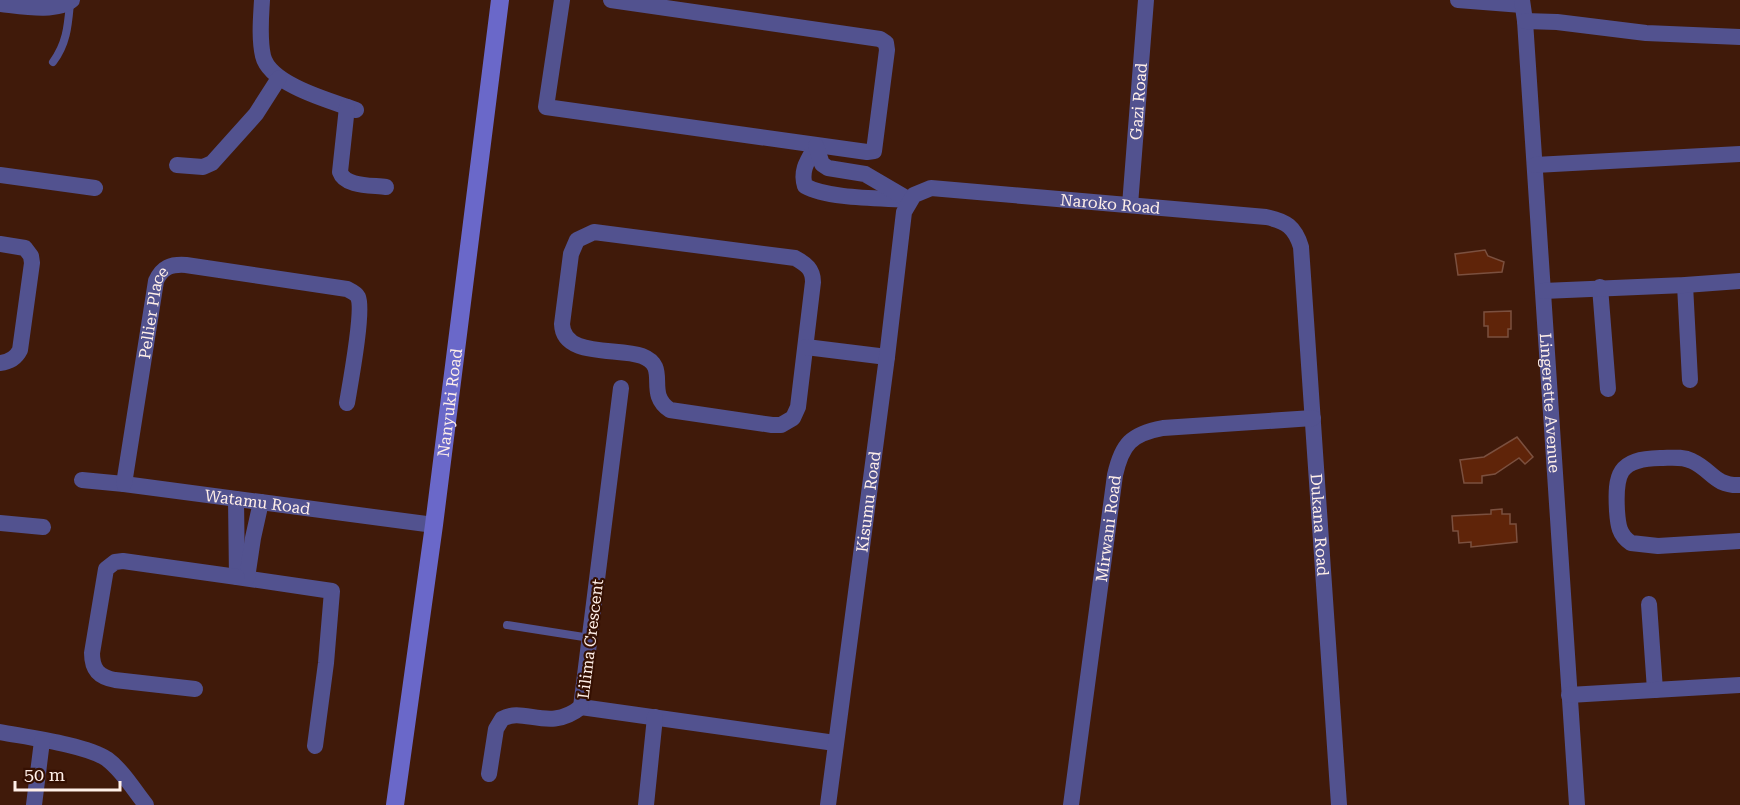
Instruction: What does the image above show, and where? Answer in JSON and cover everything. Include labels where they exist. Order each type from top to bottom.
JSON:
[{"type":"street","points":[[262,0],[261,31],[264,58],[269,68],[279,78],[352,109],[340,172],[342,177],[347,182],[386,187]]},
{"type":"street","name":"Nanyuki Road","points":[[395,805],[434,525],[500,0]]},
{"type":"street","points":[[562,0],[546,107],[816,146],[874,151],[887,50],[886,43],[880,39],[611,0]]},
{"type":"street","name":"Gazi Road","points":[[1130,205],[1146,0]]},
{"type":"street","points":[[1458,0],[1523,9],[1572,23],[1646,33],[1740,37]]},
{"type":"street","points":[[0,4],[54,8],[71,1]]},
{"type":"street","name":"Lingerette Avenue","points":[[1523,9],[1577,805]]},
{"type":"street","points":[[177,165],[202,167],[212,163],[256,114],[279,78]]},
{"type":"street","points":[[816,146],[822,164],[828,168],[865,174],[909,200]]},
{"type":"street","points":[[816,146],[803,169],[802,178],[805,186],[813,191],[909,200]]},
{"type":"street","points":[[1535,165],[1740,154]]},
{"type":"street","points":[[0,175],[95,188]]},
{"type":"street","name":"Naroko Road","points":[[909,200],[925,189],[942,188],[1278,219],[1292,227],[1298,235],[1301,247]]},
{"type":"street","name":"Kisumu Road","points":[[828,805],[887,357],[902,222],[909,200]]},
{"type":"street","points":[[601,232],[795,258],[804,263],[813,276],[807,346],[798,407],[794,418],[788,422],[772,425],[670,410],[659,401],[657,372],[648,359],[634,354],[584,347],[569,342],[565,338],[562,324],[574,245],[582,236],[601,232]]},
{"type":"street","points":[[0,244],[25,248],[31,256],[32,263],[20,350],[18,355],[9,361],[0,363]]},
{"type":"street","name":"Dukana Road","points":[[1301,247],[1339,805]]},
{"type":"street","name":"Pellier Place","points":[[124,484],[156,281],[159,274],[170,266],[186,265],[347,289],[358,297],[360,313],[347,403]]},
{"type":"street","points":[[1543,291],[1740,281]]},
{"type":"street","points":[[1685,285],[1690,380]]},
{"type":"street","points":[[1600,287],[1608,389]]},
{"type":"street","points":[[807,346],[887,357]]},
{"type":"street","name":"Lilima Crescent","points":[[621,388],[581,707],[835,743]]},
{"type":"street","name":"Mirwani Road","points":[[1071,805],[1115,475],[1119,457],[1126,445],[1145,432],[1162,428],[1313,418]]},
{"type":"street","points":[[1740,484],[1722,483],[1690,459],[1651,458],[1626,465],[1618,479],[1616,489],[1619,531],[1631,543],[1647,546],[1740,541]]},
{"type":"street","name":"Watamu Road","points":[[82,480],[434,525]]},
{"type":"street","points":[[236,499],[244,538],[242,578]]},
{"type":"street","points":[[244,538],[261,502]]},
{"type":"street","points":[[0,523],[44,527]]},
{"type":"street","points":[[195,689],[115,680],[102,677],[96,672],[92,662],[92,653],[106,568],[115,562],[123,561],[332,591],[326,663],[315,746]]},
{"type":"street","points":[[1649,604],[1654,690]]},
{"type":"street","points":[[1569,695],[1740,684]]},
{"type":"street","points":[[489,774],[496,729],[502,719],[513,716],[555,719],[571,715],[581,707]]},
{"type":"street","points":[[646,805],[655,717]]},
{"type":"street","points":[[0,732],[83,749],[101,756],[114,765],[146,805]]},
{"type":"street","points":[[34,805],[42,741]]},
{"type":"lane","points":[[53,62],[64,44],[71,1]]},
{"type":"lane","points":[[870,197],[872,178]]},
{"type":"lane","points":[[507,625],[590,638]]},
{"type":"building","points":[[1485,250],[1488,256],[1504,262],[1502,272],[1458,275],[1455,254]]},
{"type":"building","points":[[1511,311],[1511,329],[1508,329],[1508,337],[1488,337],[1488,326],[1484,326],[1484,312]]},
{"type":"building","points":[[1517,437],[1533,457],[1525,464],[1519,458],[1495,474],[1482,476],[1482,483],[1464,483],[1460,460],[1484,457]]},
{"type":"building","points":[[1502,509],[1502,514],[1510,514],[1510,524],[1516,524],[1517,542],[1471,547],[1471,542],[1459,543],[1458,531],[1453,531],[1452,516],[1491,514],[1491,510]]}]
